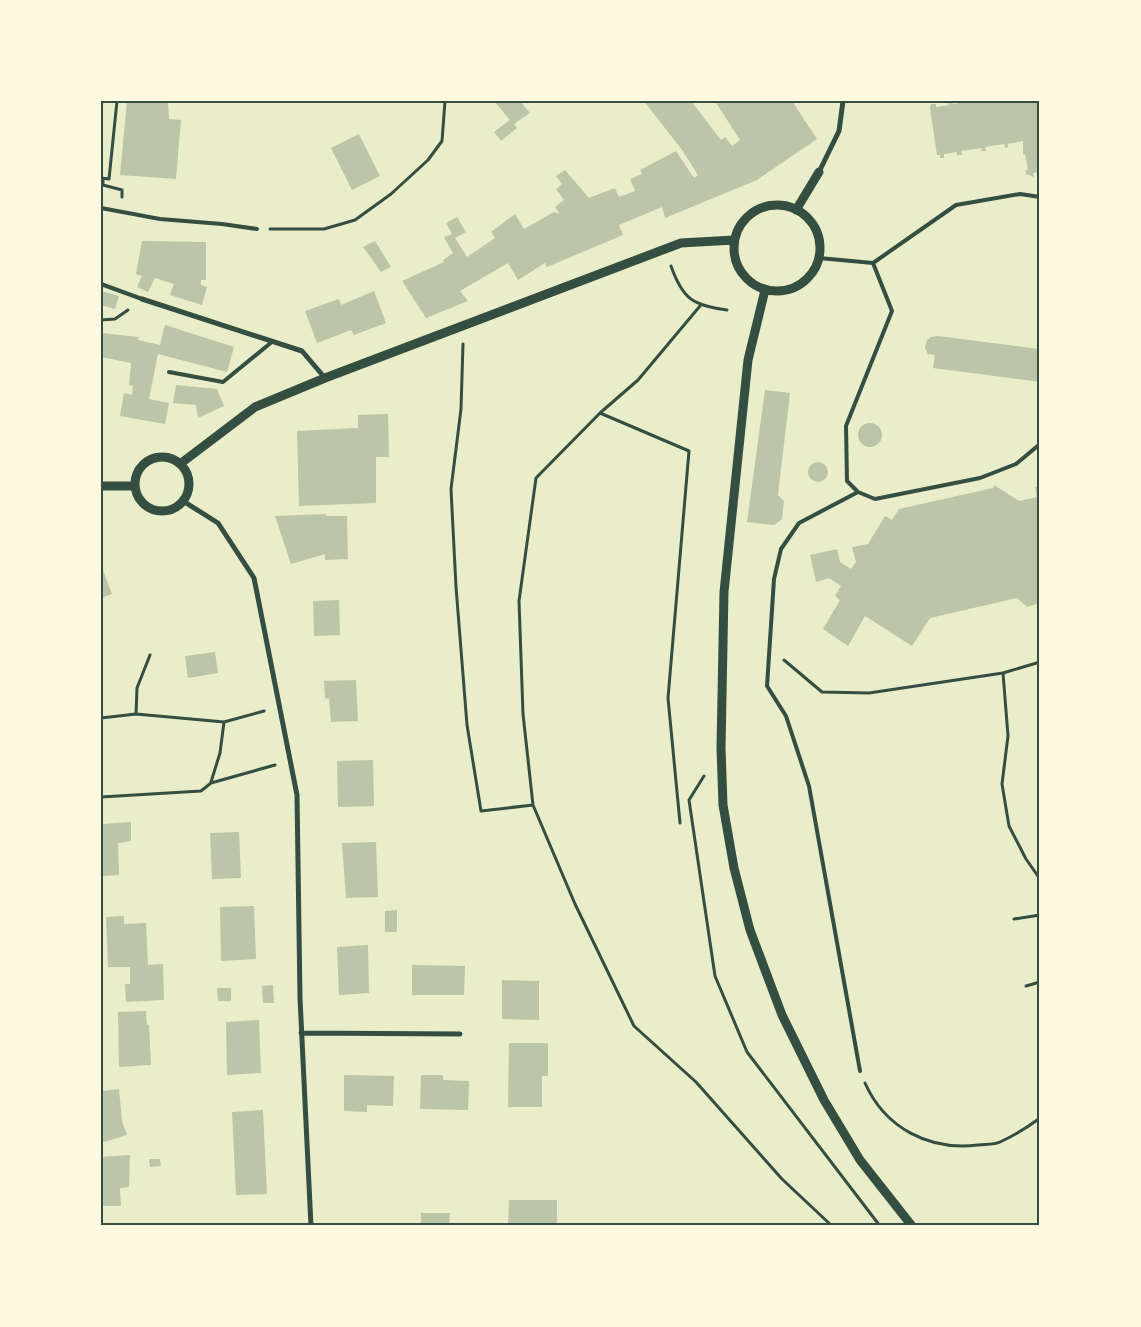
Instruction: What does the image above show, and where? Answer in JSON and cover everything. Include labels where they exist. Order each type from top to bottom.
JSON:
[{"type":"street","points":[[796,210],[819,172],[838,132],[843,101]]},
{"type":"street","points":[[770,206],[784,206],[796,210],[807,218],[816,230],[819,258],[814,270],[804,281],[792,288],[779,291],[765,290],[753,284],[744,276],[734,253],[734,240],[739,228],[747,217],[758,210],[770,206]]},
{"type":"street","points":[[180,464],[255,407],[325,378],[681,243],[734,240]]},
{"type":"street","points":[[765,290],[748,360],[724,592],[721,748],[723,805],[734,868],[750,930],[782,1015],[824,1100],[860,1160],[912,1226]]},
{"type":"street","points":[[142,299],[274,340],[302,351],[325,378]]},
{"type":"street","points":[[154,458],[172,459],[180,464],[185,470],[189,486],[183,501],[167,510],[149,508],[137,495],[134,486],[139,468],[154,458]]},
{"type":"street","points":[[101,486],[134,486]]},
{"type":"street","points":[[183,501],[218,524],[254,578],[297,795],[301,1033],[311,1226]]},
{"type":"street","points":[[301,1033],[460,1034]]},
{"type":"lane","points":[[819,258],[873,263],[956,205],[1020,194],[1040,198]]},
{"type":"lane","points":[[101,208],[160,219],[257,229]]},
{"type":"lane","points":[[873,263],[892,310],[846,426],[847,480],[858,492],[875,500],[980,478],[1016,464],[1040,444]]},
{"type":"lane","points":[[101,284],[142,299]]},
{"type":"lane","points":[[169,372],[223,382],[274,340]]},
{"type":"lane","points":[[858,492],[799,523],[781,549],[774,579],[767,686],[786,716],[809,786],[860,1071]]},
{"type":"path","points":[[117,101],[109,179],[102,178],[103,185],[122,190],[122,211]]},
{"type":"path","points":[[257,229],[324,229],[354,220],[391,194],[428,160],[442,140],[445,101]]},
{"type":"path","points":[[670,263],[678,286],[700,306],[728,310]]},
{"type":"path","points":[[101,320],[115,319],[142,299]]},
{"type":"path","points":[[700,306],[638,380],[600,413],[536,478],[519,601],[523,714],[533,805],[575,904],[634,1026],[696,1082],[782,1179],[832,1226]]},
{"type":"path","points":[[464,325],[461,409],[451,489],[456,587],[468,726],[481,811],[533,805]]},
{"type":"path","points":[[600,413],[689,450],[668,698],[680,823]]},
{"type":"path","points":[[769,648],[822,692],[870,693],[1003,673],[1040,662]]},
{"type":"path","points":[[136,714],[137,688],[150,655]]},
{"type":"path","points":[[1003,673],[1008,736],[1002,784],[1009,826],[1026,859],[1040,879]]},
{"type":"path","points":[[101,718],[136,714],[224,722],[279,707]]},
{"type":"path","points":[[211,783],[220,753],[224,722]]},
{"type":"path","points":[[721,748],[689,800],[715,976],[747,1052],[880,1226]]},
{"type":"path","points":[[101,797],[201,791],[211,783],[290,760]]},
{"type":"path","points":[[1014,919],[1040,915]]},
{"type":"path","points":[[1026,986],[1040,982]]},
{"type":"path","points":[[860,1071],[878,1104],[892,1119],[912,1136],[936,1144],[966,1147],[999,1143],[1040,1118]]},
{"type":"building","points":[[127,101],[168,101],[169,119],[181,120],[176,179],[120,175]]},
{"type":"building","points":[[494,101],[520,101],[530,113],[514,124],[517,128],[501,141],[494,132],[510,120]]},
{"type":"building","points":[[644,101],[691,101],[721,140],[725,137],[732,146],[740,140],[715,101],[792,101],[817,139],[757,180],[665,218],[662,207],[619,225],[623,235],[547,267],[545,263],[518,280],[508,263],[460,291],[468,301],[426,318],[402,281],[444,262],[443,260],[453,253],[444,237],[452,234],[446,223],[457,217],[466,232],[455,238],[467,257],[495,238],[491,232],[515,214],[524,229],[554,212],[560,214],[555,207],[564,200],[556,189],[562,184],[556,176],[565,170],[589,198],[615,188],[619,197],[635,191],[630,179],[642,174],[640,170],[676,151],[694,178],[698,175],[682,150]]},
{"type":"building","points":[[953,101],[953,104],[972,101],[1040,101],[1040,172],[1033,173],[1034,177],[1026,174],[1025,170],[1028,170],[1025,154],[1023,155],[1023,141],[1008,144],[1008,147],[1005,148],[1004,144],[985,147],[986,151],[981,151],[982,148],[961,151],[962,155],[957,155],[957,152],[944,154],[944,158],[940,158],[940,155],[937,155],[930,108],[931,104],[936,104],[936,107],[949,105],[948,102]]},
{"type":"building","points":[[359,134],[380,176],[352,190],[331,148]]},
{"type":"building","points":[[142,241],[206,242],[206,280],[201,280],[201,285],[207,287],[202,305],[170,295],[174,284],[155,278],[148,292],[137,287],[142,276],[136,274]]},
{"type":"building","points":[[375,241],[391,267],[381,272],[363,247]]},
{"type":"building","points":[[101,291],[119,296],[115,309],[101,305]]},
{"type":"building","points":[[374,291],[386,323],[354,335],[351,330],[317,343],[305,311],[339,299],[341,305]]},
{"type":"building","points":[[165,325],[234,347],[227,372],[158,354],[149,399],[169,403],[165,424],[120,416],[124,393],[132,395],[133,386],[129,385],[131,363],[101,357],[101,333],[139,337],[138,340],[160,345]]},
{"type":"building","points":[[938,336],[1040,349],[1040,382],[933,368],[935,355],[928,354],[925,348],[927,340]]},
{"type":"building","points":[[176,385],[217,389],[224,406],[198,418],[196,405],[173,403]]},
{"type":"building","points":[[765,390],[790,393],[778,495],[784,501],[782,519],[774,525],[747,522]]},
{"type":"building","points":[[388,414],[389,457],[376,457],[376,503],[299,506],[297,431],[358,428],[358,415]]},
{"type":"building","points":[[870,423],[879,426],[882,435],[879,444],[870,447],[861,444],[858,435],[861,426]]},
{"type":"building","points":[[814,462],[822,462],[828,468],[828,476],[822,482],[814,482],[808,476],[808,468]]},
{"type":"building","points":[[994,485],[1019,501],[1037,497],[1035,487],[1040,486],[1040,603],[1027,607],[1017,598],[930,618],[912,646],[865,616],[848,646],[823,629],[840,600],[835,596],[841,586],[829,578],[816,582],[810,555],[837,549],[840,562],[851,569],[856,562],[852,547],[868,544],[885,516],[892,520],[899,509],[993,488]]},
{"type":"building","points":[[326,514],[326,516],[347,516],[348,559],[325,560],[325,554],[291,564],[275,516]]},
{"type":"building","points":[[101,565],[112,594],[101,598]]},
{"type":"building","points":[[339,600],[340,635],[314,636],[313,601]]},
{"type":"building","points":[[215,652],[218,673],[188,678],[185,656]]},
{"type":"building","points":[[356,680],[358,721],[331,722],[329,699],[325,698],[324,681]]},
{"type":"building","points":[[373,760],[374,806],[338,807],[337,761]]},
{"type":"building","points":[[131,822],[131,841],[118,843],[119,875],[101,876],[101,824]]},
{"type":"building","points":[[239,832],[241,878],[212,879],[210,833]]},
{"type":"building","points":[[376,842],[378,897],[346,898],[342,843]]},
{"type":"building","points":[[254,906],[256,959],[221,961],[220,907]]},
{"type":"building","points":[[397,910],[397,932],[385,932],[385,911]]},
{"type":"building","points":[[124,916],[124,924],[146,923],[148,965],[163,964],[164,1000],[126,1002],[125,984],[130,984],[130,967],[108,967],[106,917]]},
{"type":"building","points":[[368,945],[369,993],[339,995],[337,947]]},
{"type":"building","points":[[412,965],[465,966],[464,995],[412,995]]},
{"type":"building","points":[[502,980],[539,981],[539,1020],[502,1019]]},
{"type":"building","points":[[273,985],[274,1003],[263,1003],[262,986]]},
{"type":"building","points":[[217,988],[231,988],[231,1001],[218,1001]]},
{"type":"building","points":[[146,1011],[147,1025],[149,1025],[151,1065],[119,1067],[118,1012]]},
{"type":"building","points":[[259,1020],[261,1073],[227,1075],[226,1022]]},
{"type":"building","points":[[509,1043],[548,1043],[548,1076],[542,1076],[542,1107],[508,1107]]},
{"type":"building","points":[[344,1075],[394,1076],[393,1106],[367,1105],[367,1112],[344,1111]]},
{"type":"building","points":[[421,1075],[443,1075],[443,1080],[469,1081],[468,1110],[420,1109]]},
{"type":"building","points":[[119,1089],[122,1121],[127,1135],[101,1143],[101,1091]]},
{"type":"building","points":[[263,1110],[267,1194],[236,1195],[232,1112]]},
{"type":"building","points":[[130,1155],[129,1187],[120,1188],[121,1206],[101,1206],[101,1157]]},
{"type":"building","points":[[149,1159],[160,1159],[161,1166],[150,1167]]},
{"type":"building","points":[[509,1200],[557,1200],[557,1226],[508,1226]]},
{"type":"building","points":[[421,1213],[450,1213],[449,1226],[421,1226]]},
{"type":"building","points":[[256,1223],[256,1226],[229,1226],[229,1224]]}]
